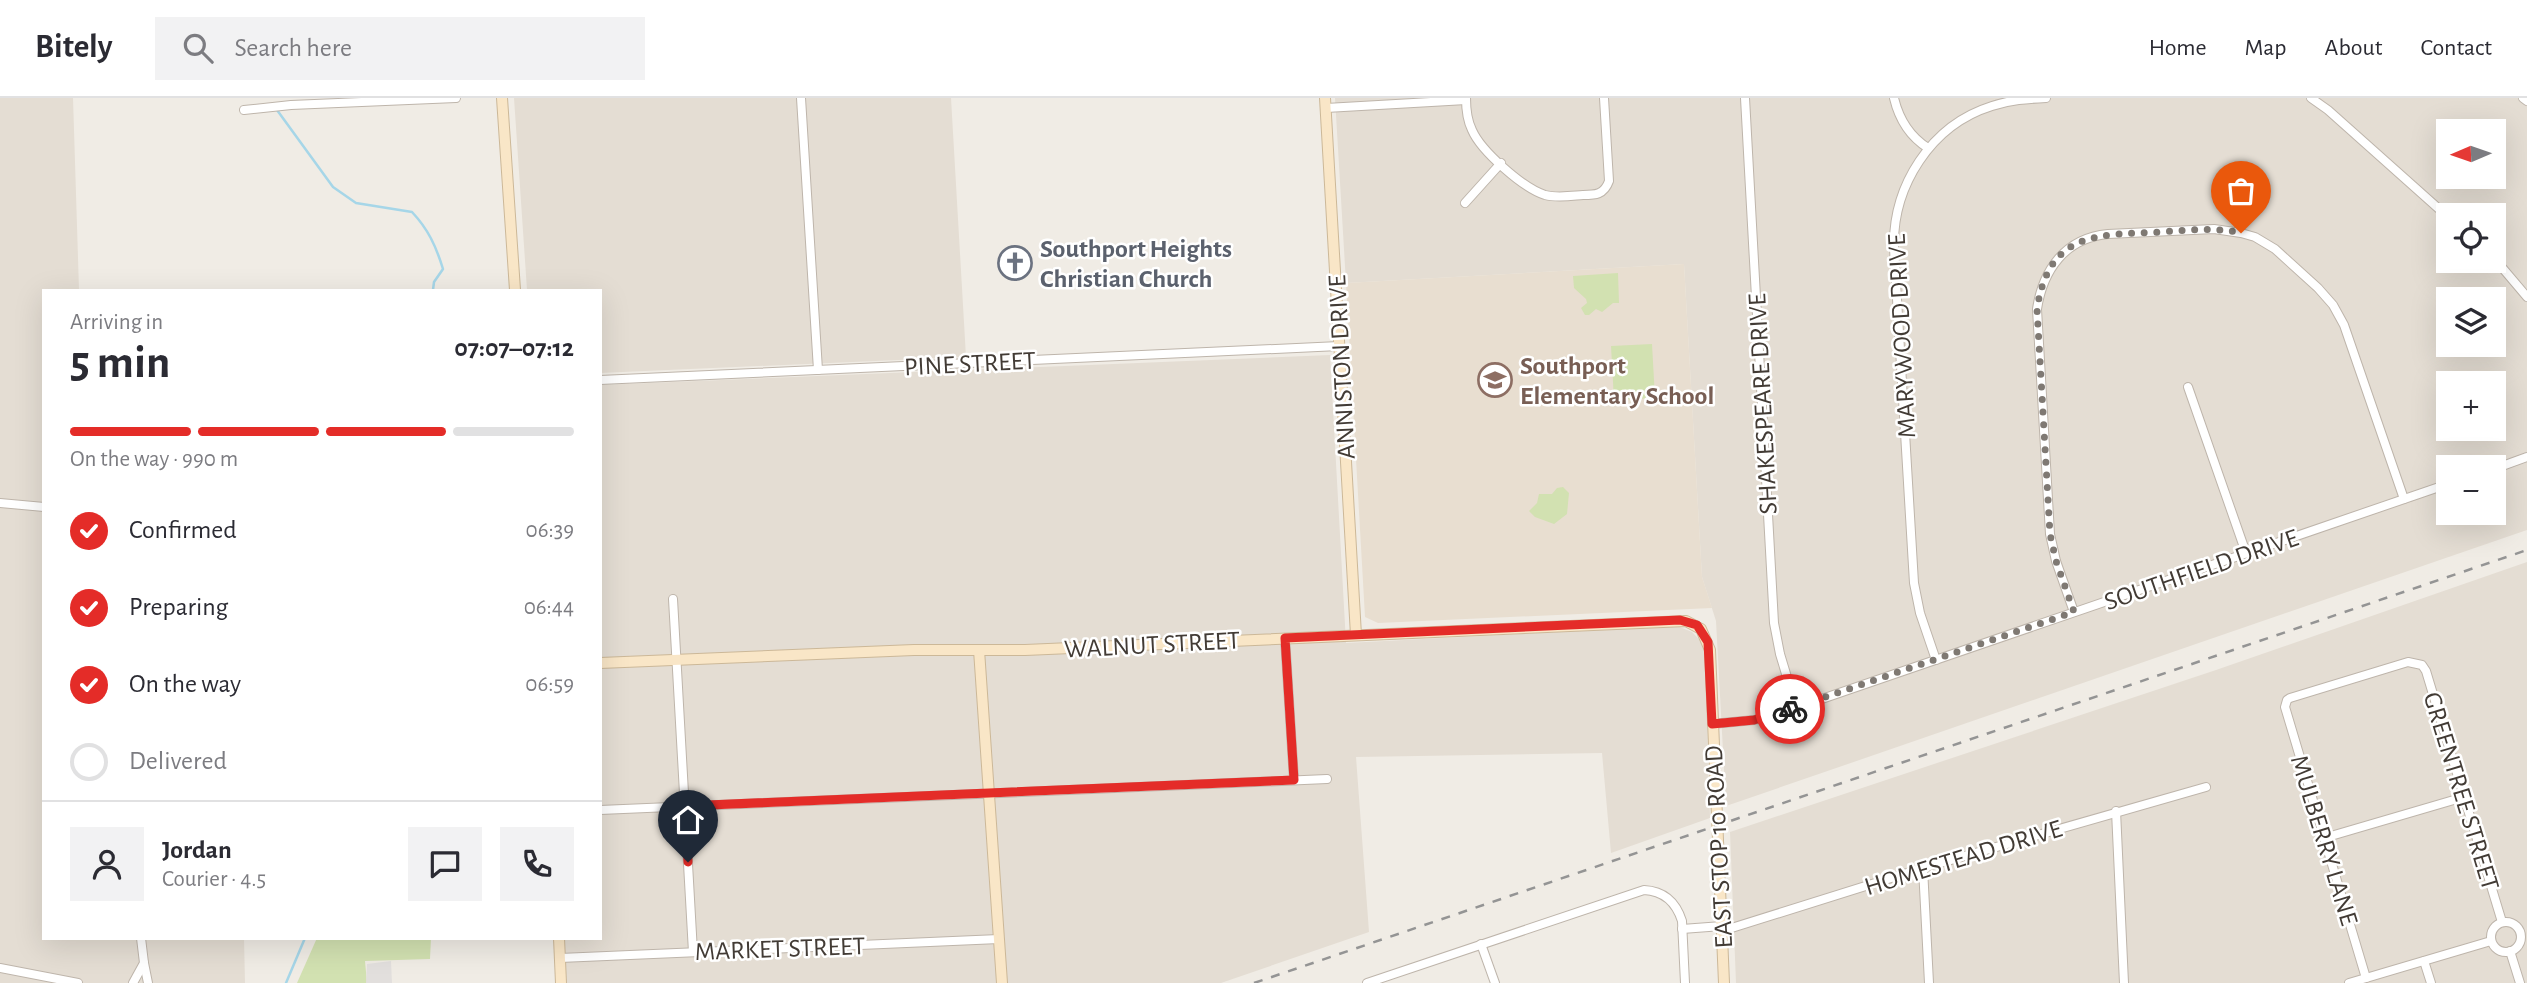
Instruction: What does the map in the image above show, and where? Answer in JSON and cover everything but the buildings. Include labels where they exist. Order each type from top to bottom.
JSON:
[{"type":"street","points":[[244,110],[291,105],[456,98]]},
{"type":"street","points":[[502,98],[515,289]]},
{"type":"street","points":[[801,98],[818,370]]},
{"type":"street","points":[[1325,103],[1466,99],[1467,115],[1475,137],[1531,189],[1549,196],[1596,195],[1606,189],[1609,181],[1604,98]]},
{"type":"street","name":"SHAKESPEARE DRIVE","points":[[1745,98],[1774,623],[1796,707]]},
{"type":"street","points":[[1894,98],[1899,116],[1906,127],[1928,148]]},
{"type":"street","name":"MARYWOOD DRIVE","points":[[1936,660],[1920,613],[1914,583],[1894,240],[1897,214],[1904,189],[1917,162],[1928,148],[1954,125],[1984,108],[2009,101],[2046,98]]},
{"type":"street","points":[[2311,98],[2436,206]]},
{"type":"street","name":"ANNISTON DRIVE","points":[[1325,103],[1356,635]]},
{"type":"street","points":[[1465,203],[1501,163]]},
{"type":"street","points":[[2074,612],[2056,561],[2049,524],[2037,309],[2042,284],[2055,261],[2081,241],[2099,235],[2224,229],[2246,234],[2267,244],[2318,288],[2333,305],[2342,321],[2404,499]]},
{"type":"street","points":[[2506,272],[2527,297]]},
{"type":"street","name":"PINE STREET","points":[[602,380],[1339,346]]},
{"type":"street","points":[[2188,387],[2246,553]]},
{"type":"street","points":[[2506,465],[2527,457]]},
{"type":"street","name":"SOUTHFIELD DRIVE","points":[[1712,724],[1754,720],[1796,707],[2436,488]]},
{"type":"street","points":[[0,503],[42,508]]},
{"type":"street","points":[[673,599],[693,952]]},
{"type":"street","name":"WALNUT STREET","points":[[602,663],[1285,638],[1680,620],[1701,629]]},
{"type":"street","name":"EAST STOP 10 ROAD","points":[[1701,629],[1710,650],[1724,983]]},
{"type":"street","points":[[1285,638],[1294,780]]},
{"type":"street","points":[[979,650],[1002,983]]},
{"type":"street","name":"MULBERRY LANE","points":[[2366,978],[2285,707],[2290,698],[2408,662],[2419,663]]},
{"type":"street","name":"GREENTREE STREET","points":[[2419,663],[2426,671],[2502,922]]},
{"type":"street","points":[[602,810],[1327,779]]},
{"type":"street","name":"HOMESTEAD DRIVE","points":[[1682,929],[1722,929],[2116,811],[2206,787]]},
{"type":"street","points":[[2324,838],[2464,797]]},
{"type":"street","points":[[2116,811],[2124,983]]},
{"type":"street","points":[[1923,869],[1928,983]]},
{"type":"street","points":[[1367,983],[1644,890],[1662,894],[1680,913],[1685,983]]},
{"type":"street","name":"GREENTREE STREET","points":[[2491,941],[2491,930],[2502,922],[2513,923],[2524,931],[2518,945],[2510,951]]},
{"type":"street","name":"MARKET STREET","points":[[560,958],[999,939]]},
{"type":"street","points":[[141,940],[148,983]]},
{"type":"street","points":[[559,940],[561,983]]},
{"type":"street","points":[[2349,983],[2491,941],[2498,950],[2510,951],[2520,983]]},
{"type":"street","points":[[1481,944],[1495,983]]},
{"type":"street","points":[[2424,961],[2431,983]]},
{"type":"street","points":[[133,983],[144,962]]},
{"type":"street","points":[[0,968],[78,983]]},
{"type":"shaded area","points":[[0,98],[73,98],[79,289],[42,289],[42,940],[244,940],[245,983],[0,983]]},
{"type":"shaded area","points":[[514,98],[951,98],[966,357],[602,373],[602,289],[527,289]]},
{"type":"shaded area","points":[[1335,98],[2527,98],[2527,530],[1726,806],[1716,621],[1702,577],[1684,264],[1346,283]]},
{"type":"shaded area","points":[[1684,264],[1702,577],[1712,608],[1378,623],[1365,617],[1346,283]]},
{"type":"shaded area","points":[[1330,355],[1346,643],[1677,626],[1692,632],[1705,645],[1710,818],[1611,853],[1602,753],[1356,757],[1369,932],[1221,983],[565,983],[562,940],[602,940],[602,385]]},
{"type":"shaded area","points":[[2527,562],[2527,983],[1736,983],[1730,832],[2216,670]]},
{"type":"shaded area","points":[[391,961],[392,983],[366,983],[367,964]]},
{"type":"green space","points":[[1618,273],[1619,303],[1613,303],[1602,312],[1596,309],[1585,315],[1581,308],[1587,303],[1586,299],[1574,288],[1573,276]]},
{"type":"green space","points":[[1652,344],[1655,398],[1614,400],[1611,346]]},
{"type":"green space","points":[[1563,487],[1569,493],[1567,514],[1554,524],[1535,517],[1529,511],[1537,503],[1539,494],[1552,494],[1557,488]]},
{"type":"green space","points":[[316,940],[431,940],[430,959],[365,961],[367,983],[297,983]]},
{"type":"waterway","points":[[277,110],[333,187],[356,203],[412,212],[418,218],[431,238],[443,269],[434,282],[433,289]]},
{"type":"waterway","points":[[286,983],[304,940]]},
{"type":"railway","points":[[1254,983],[2527,550]]},
{"type":"way so far","points":[[1790,709],[2074,612],[2053,552],[2049,524],[2037,309],[2046,275],[2055,261],[2069,248],[2094,236],[2214,229],[2241,233]]},
{"type":"place","name":"Southport Heights Christian Church","points":[[1015,263]]},
{"type":"place","name":"Southport Elementary School","points":[[1495,380]]},
{"type":"route","points":[[688,862],[685,806],[1294,780],[1285,638],[1680,620],[1697,625],[1708,642],[1712,724],[1746,722],[1790,709]]}]
